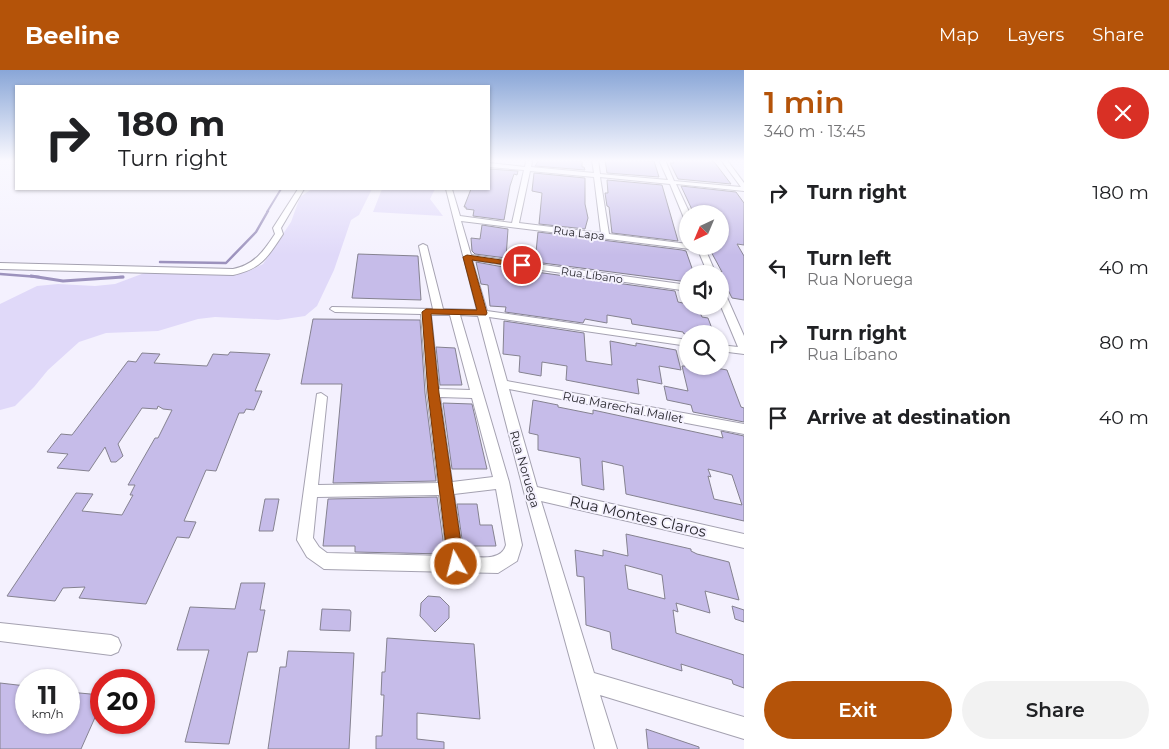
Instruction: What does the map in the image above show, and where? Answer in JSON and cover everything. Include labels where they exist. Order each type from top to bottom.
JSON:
[{"type":"street","points":[[0,266],[233,272],[243,270],[260,262],[278,234],[278,228],[299,192]]},
{"type":"street","name":"Rua Noruega","points":[[450,192],[531,492],[606,749]]},
{"type":"street","points":[[515,225],[522,192]]},
{"type":"street","points":[[599,192],[605,236]]},
{"type":"street","points":[[676,192],[682,205]]},
{"type":"street","name":"Rua Lapa","points":[[457,218],[679,245]]},
{"type":"street","points":[[423,246],[440,312]]},
{"type":"street","name":"Rua Líbano","points":[[467,257],[679,287]]},
{"type":"street","points":[[335,310],[482,313],[679,342]]},
{"type":"street","points":[[426,312],[433,393],[456,564]]},
{"type":"street","points":[[321,397],[305,540],[313,552],[324,561],[498,565],[511,556],[514,545],[502,482],[454,312]]},
{"type":"street","points":[[729,314],[744,350],[729,349]]},
{"type":"street","name":"Rua Marechal Mallet","points":[[502,384],[744,429]]},
{"type":"street","points":[[433,393],[477,394]]},
{"type":"street","points":[[311,491],[445,489],[502,482]]},
{"type":"street","name":"Rua Montes Claros","points":[[531,492],[744,541]]},
{"type":"street","points":[[0,632],[111,645]]},
{"type":"street","points":[[586,681],[744,728]]},
{"type":"shaded area","points":[[308,192],[371,192],[359,215],[351,220],[334,270],[317,306],[305,316],[278,320],[215,317],[198,319],[158,331],[106,333],[79,342],[48,370],[15,406],[0,410],[0,304],[37,286],[115,284],[147,272],[235,275],[251,270],[263,264],[291,222],[300,197]]},
{"type":"shaded area","points":[[381,192],[434,192],[430,199],[443,216],[373,212]]},
{"type":"building","points":[[470,192],[509,192],[504,220],[473,216],[474,210],[464,207]]},
{"type":"building","points":[[535,192],[585,192],[588,218],[585,229],[539,224],[542,193]]},
{"type":"building","points":[[664,192],[678,241],[612,233],[609,207],[607,206],[605,193]]},
{"type":"building","points":[[684,192],[736,192],[744,203],[744,245],[737,244],[744,256],[744,300],[732,298],[729,292],[729,265],[718,265],[713,255],[729,255],[729,205],[690,205]]},
{"type":"building","points":[[482,225],[508,229],[506,258],[475,254],[472,251],[471,238],[480,239]]},
{"type":"building","points":[[538,232],[679,250],[679,255],[687,255],[691,265],[679,265],[679,281],[535,262]]},
{"type":"building","points":[[358,254],[418,256],[421,300],[352,298]]},
{"type":"building","points":[[476,262],[675,291],[679,302],[679,315],[701,315],[708,318],[711,325],[679,325],[679,331],[632,324],[631,319],[607,315],[607,323],[585,319],[583,323],[505,312],[506,307],[490,306],[488,285],[481,284]]},
{"type":"building","points":[[313,319],[420,320],[425,393],[436,481],[333,483],[342,384],[301,384]]},
{"type":"building","points":[[504,321],[584,333],[586,361],[612,365],[610,341],[636,346],[636,343],[676,350],[679,370],[659,366],[662,384],[637,379],[639,394],[566,380],[567,366],[542,362],[541,376],[519,372],[520,356],[503,354]]},
{"type":"building","points":[[436,347],[455,348],[462,385],[440,385]]},
{"type":"building","points":[[230,352],[270,354],[255,391],[262,391],[254,410],[246,409],[244,413],[239,413],[216,471],[206,470],[184,521],[196,522],[189,538],[177,537],[146,604],[79,598],[85,587],[63,588],[55,601],[7,596],[76,493],[93,494],[82,511],[122,515],[133,495],[130,495],[135,485],[128,485],[155,438],[158,438],[172,410],[163,409],[158,406],[157,409],[142,408],[118,444],[123,456],[116,462],[111,462],[105,447],[89,471],[57,468],[68,454],[47,452],[61,434],[72,435],[128,361],[136,362],[142,353],[160,354],[154,363],[207,366],[213,354],[228,355]]},
{"type":"building","points":[[684,375],[729,375],[741,407],[744,408],[744,422],[693,412],[691,405],[667,400],[664,386],[688,391]]},
{"type":"building","points":[[533,400],[593,414],[593,410],[723,438],[721,431],[744,436],[744,521],[626,494],[623,466],[602,461],[604,490],[582,485],[580,458],[538,450],[538,435],[529,433]],"holes":[[[708,469],[732,475],[742,505],[714,499]]]},
{"type":"building","points":[[443,403],[472,404],[487,469],[452,469]]},
{"type":"building","points":[[437,497],[445,554],[355,552],[355,546],[323,546],[328,499]]},
{"type":"building","points":[[265,499],[279,499],[273,531],[259,531]]},
{"type":"building","points":[[457,504],[477,504],[480,525],[492,525],[496,546],[463,546]]},
{"type":"building","points":[[626,534],[691,549],[691,551],[697,554],[729,562],[739,600],[705,591],[710,613],[676,603],[678,612],[673,610],[676,633],[744,655],[744,688],[733,684],[732,680],[681,664],[682,671],[612,649],[610,632],[586,625],[584,577],[577,576],[575,550],[603,556],[603,550],[628,556]],"holes":[[[625,565],[662,575],[665,599],[628,589]]]},
{"type":"building","points":[[241,583],[265,583],[260,610],[265,610],[257,652],[248,652],[229,744],[185,742],[209,650],[177,650],[190,607],[235,609]]},
{"type":"building","points":[[428,596],[440,597],[449,606],[449,618],[435,632],[420,616],[421,603]]},
{"type":"building","points":[[732,606],[744,610],[744,622],[735,619]]},
{"type":"building","points":[[322,609],[350,610],[350,631],[320,630]]},
{"type":"building","points":[[387,638],[474,644],[480,719],[417,713],[417,739],[444,742],[444,749],[376,749],[376,736],[382,736],[384,695],[381,695],[382,672],[385,672]]},
{"type":"building","points":[[288,651],[354,653],[349,749],[268,749],[280,667],[286,667]]},
{"type":"building","points":[[0,683],[15,685],[15,734],[80,734],[80,693],[90,694],[90,729],[81,749],[0,749]]},
{"type":"building","points":[[646,729],[699,747],[699,749],[648,749]]},
{"type":"waterway","points":[[267,212],[279,192]]},
{"type":"waterway","points":[[160,262],[226,263],[256,232],[268,211]]},
{"type":"waterway","points":[[0,274],[36,277]]},
{"type":"waterway","points":[[31,276],[36,277]]},
{"type":"waterway","points":[[36,277],[63,281],[123,277],[120,277]]},
{"type":"route","points":[[456,564],[433,393],[426,312],[482,313],[467,257],[522,265]]}]
